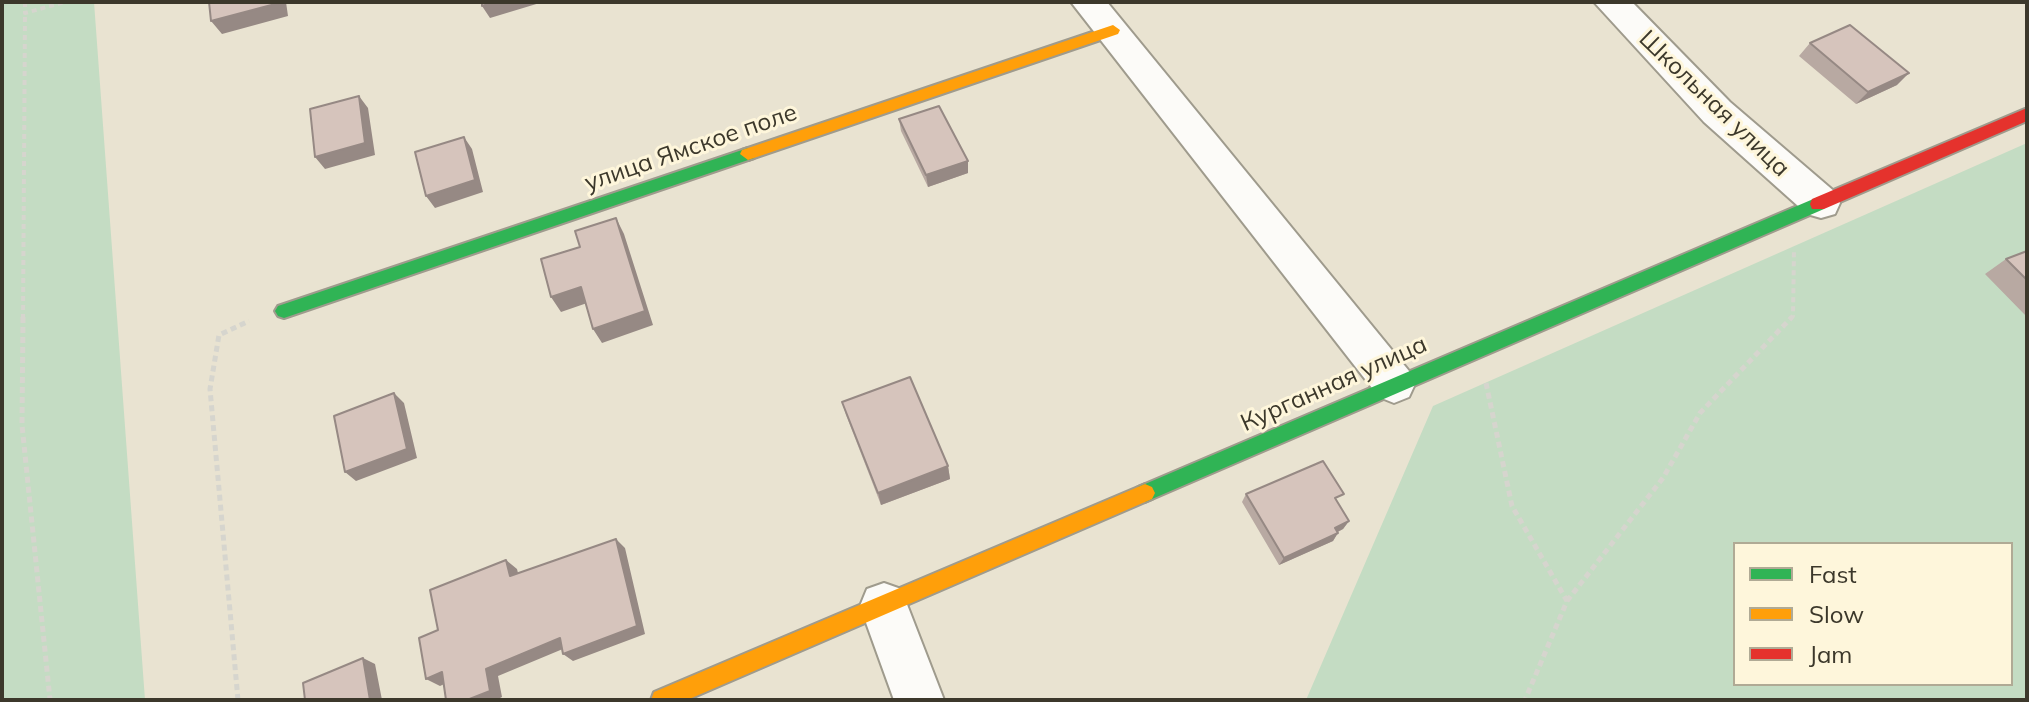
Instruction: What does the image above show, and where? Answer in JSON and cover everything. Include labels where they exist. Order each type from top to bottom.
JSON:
[{"type":"street","points":[[1088,2],[1394,384]]},
{"type":"street","name":"Школьная улица","points":[[1611,2],[1808,208]]},
{"type":"street","name":"улица Ямское поле","points":[[284,311],[1113,30]]},
{"type":"street","name":"Курганная улица","points":[[662,700],[1478,347],[2027,114]]},
{"type":"street","points":[[884,606],[919,700]]},
{"type":"path","points":[[25,2],[22,425],[50,700]]},
{"type":"path","points":[[25,13],[65,2]]},
{"type":"path","points":[[1525,700],[1567,601],[1663,478],[1700,413],[1793,316],[1808,208]]},
{"type":"path","points":[[238,700],[210,389],[219,335],[246,322],[284,311]]},
{"type":"path","points":[[1478,347],[1512,506],[1567,601]]},
{"type":"green space","points":[[2,2],[94,2],[145,700],[2,700]]},
{"type":"green space","points":[[2027,143],[2027,700],[1306,700],[1433,406]]},
{"type":"building","points":[[209,2],[279,2],[279,3],[211,21]]},
{"type":"building","points":[[1850,25],[1909,73],[1868,92],[1810,43]]},
{"type":"building","points":[[359,96],[365,143],[315,157],[310,109]]},
{"type":"building","points":[[939,106],[968,161],[926,175],[899,119]]},
{"type":"building","points":[[464,137],[475,180],[426,196],[415,152]]},
{"type":"building","points":[[616,218],[645,311],[593,329],[581,287],[551,297],[541,259],[580,247],[575,231]]},
{"type":"building","points":[[2027,251],[2027,280],[2006,259]]},
{"type":"building","points":[[910,377],[948,466],[878,493],[842,402]]},
{"type":"building","points":[[394,393],[407,449],[345,472],[334,416]]},
{"type":"building","points":[[1323,461],[1344,494],[1335,498],[1349,521],[1335,528],[1338,533],[1284,558],[1246,494]]},
{"type":"building","points":[[616,539],[637,626],[563,654],[560,638],[486,669],[490,691],[467,700],[446,700],[442,672],[426,679],[419,638],[438,630],[430,590],[506,560],[510,576]]},
{"type":"building","points":[[363,658],[370,700],[305,700],[303,683]]},
{"type":"traffic: fast","points":[[284,311],[748,154]]},
{"type":"traffic: fast","points":[[1145,493],[1818,204]]},
{"type":"traffic: slow","points":[[748,154],[1113,30]]},
{"type":"traffic: slow","points":[[662,700],[1145,493]]},
{"type":"traffic: jam","points":[[1818,204],[2027,114]]}]
